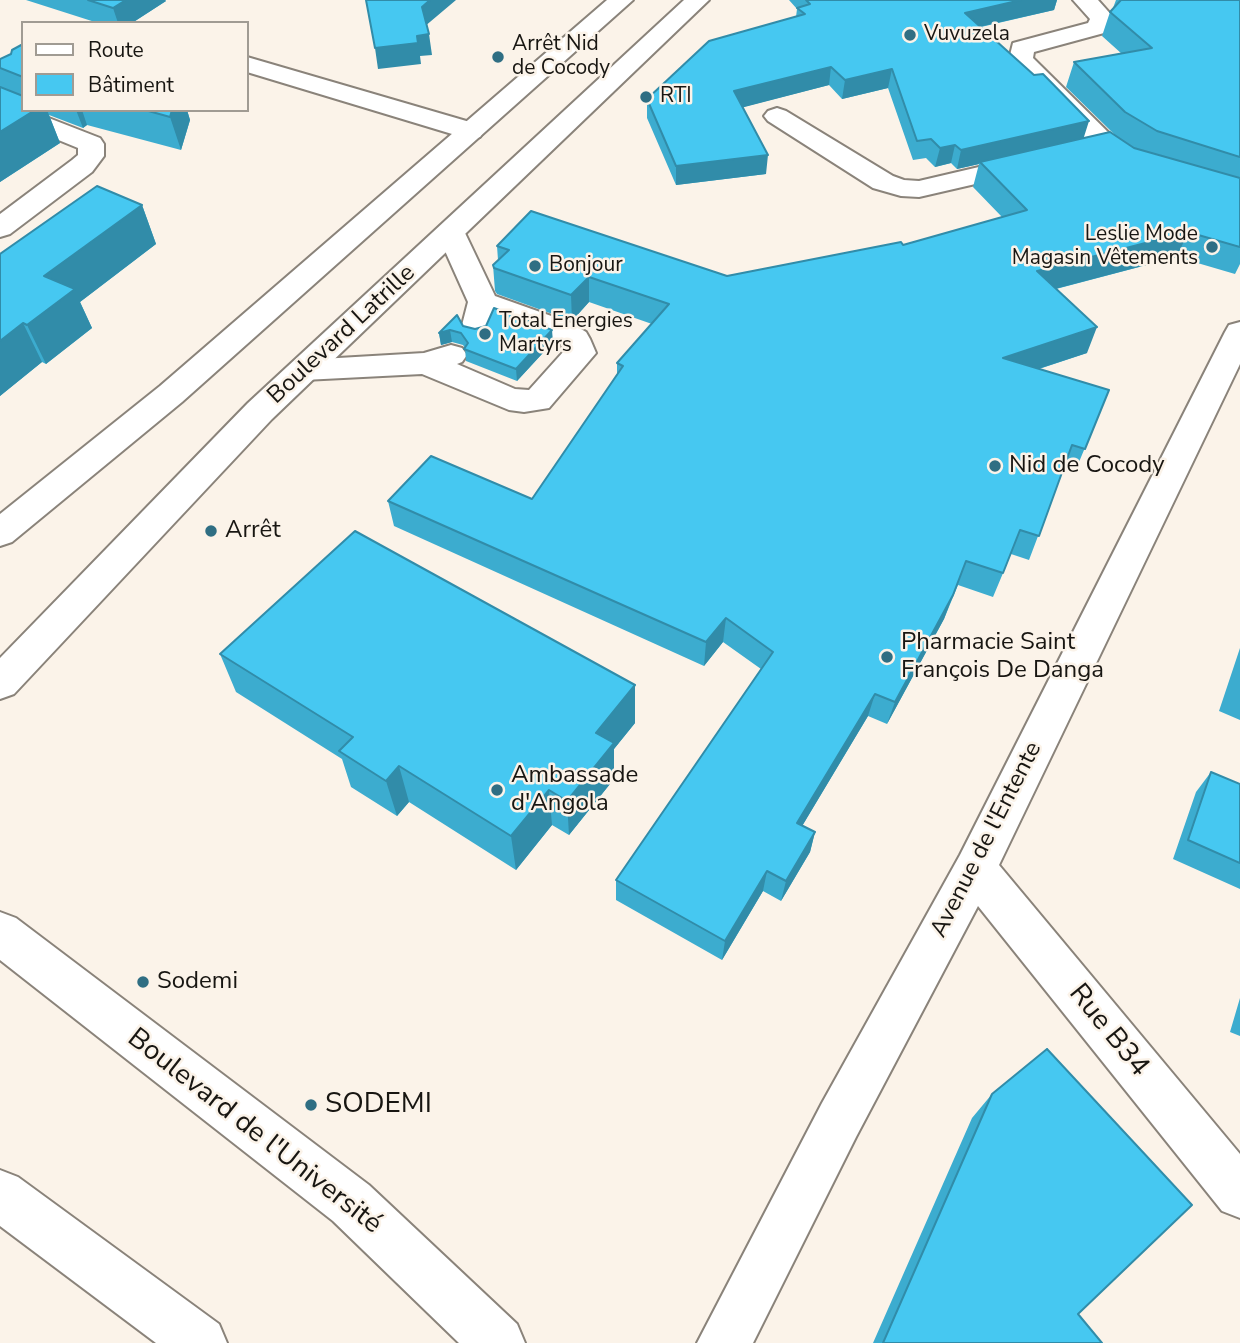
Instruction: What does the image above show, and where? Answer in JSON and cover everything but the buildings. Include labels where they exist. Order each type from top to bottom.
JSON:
[{"type":"main road","points":[[0,533],[172,394],[621,0]]},
{"type":"main road","name":"Boulevard Latrille","points":[[0,683],[260,411],[697,0]]},
{"type":"main road","points":[[1085,0],[1103,19],[1096,28],[1022,48],[1021,60],[1106,145],[1136,165],[1240,197]]},
{"type":"main road","points":[[248,64],[471,131]]},
{"type":"main road","points":[[0,107],[92,144],[91,156],[82,166],[0,228]]},
{"type":"main road","points":[[777,116],[883,182],[901,188],[919,189],[1053,158]]},
{"type":"main road","points":[[1080,151],[1106,145]]},
{"type":"main road","points":[[304,370],[438,359],[509,399],[538,400],[580,353],[575,339],[560,330],[480,315],[451,233]]},
{"type":"main road","name":"Avenue de l'Entente","points":[[724,1343],[839,1120],[975,869],[1240,332]]},
{"type":"main road","name":"Rue B34","points":[[975,869],[1240,1192]]},
{"type":"main road","name":"Boulevard de l'Université","points":[[0,933],[351,1203],[498,1343]]},
{"type":"main road","points":[[0,1195],[200,1343]]},
{"type":"place","name":"Vuvuzela","points":[[910,35]]},
{"type":"place","name":"Arrêt Nid de Cocody","points":[[498,57]]},
{"type":"place","name":"RTI","points":[[646,97]]},
{"type":"place","name":"Leslie Mode Magasin Vêtements","points":[[1212,247]]},
{"type":"place","name":"Bonjour","points":[[535,266]]},
{"type":"place","name":"Total Energies Martyrs","points":[[485,334]]},
{"type":"place","name":"Nid de Cocody","points":[[995,466]]},
{"type":"place","name":"Arrêt","points":[[211,531]]},
{"type":"place","name":"Pharmacie Saint François De Danga","points":[[887,657]]},
{"type":"place","name":"Ambassade d'Angola","points":[[497,790]]},
{"type":"place","name":"Sodemi","points":[[143,982]]},
{"type":"place","name":"SODEMI","points":[[311,1105]]}]
